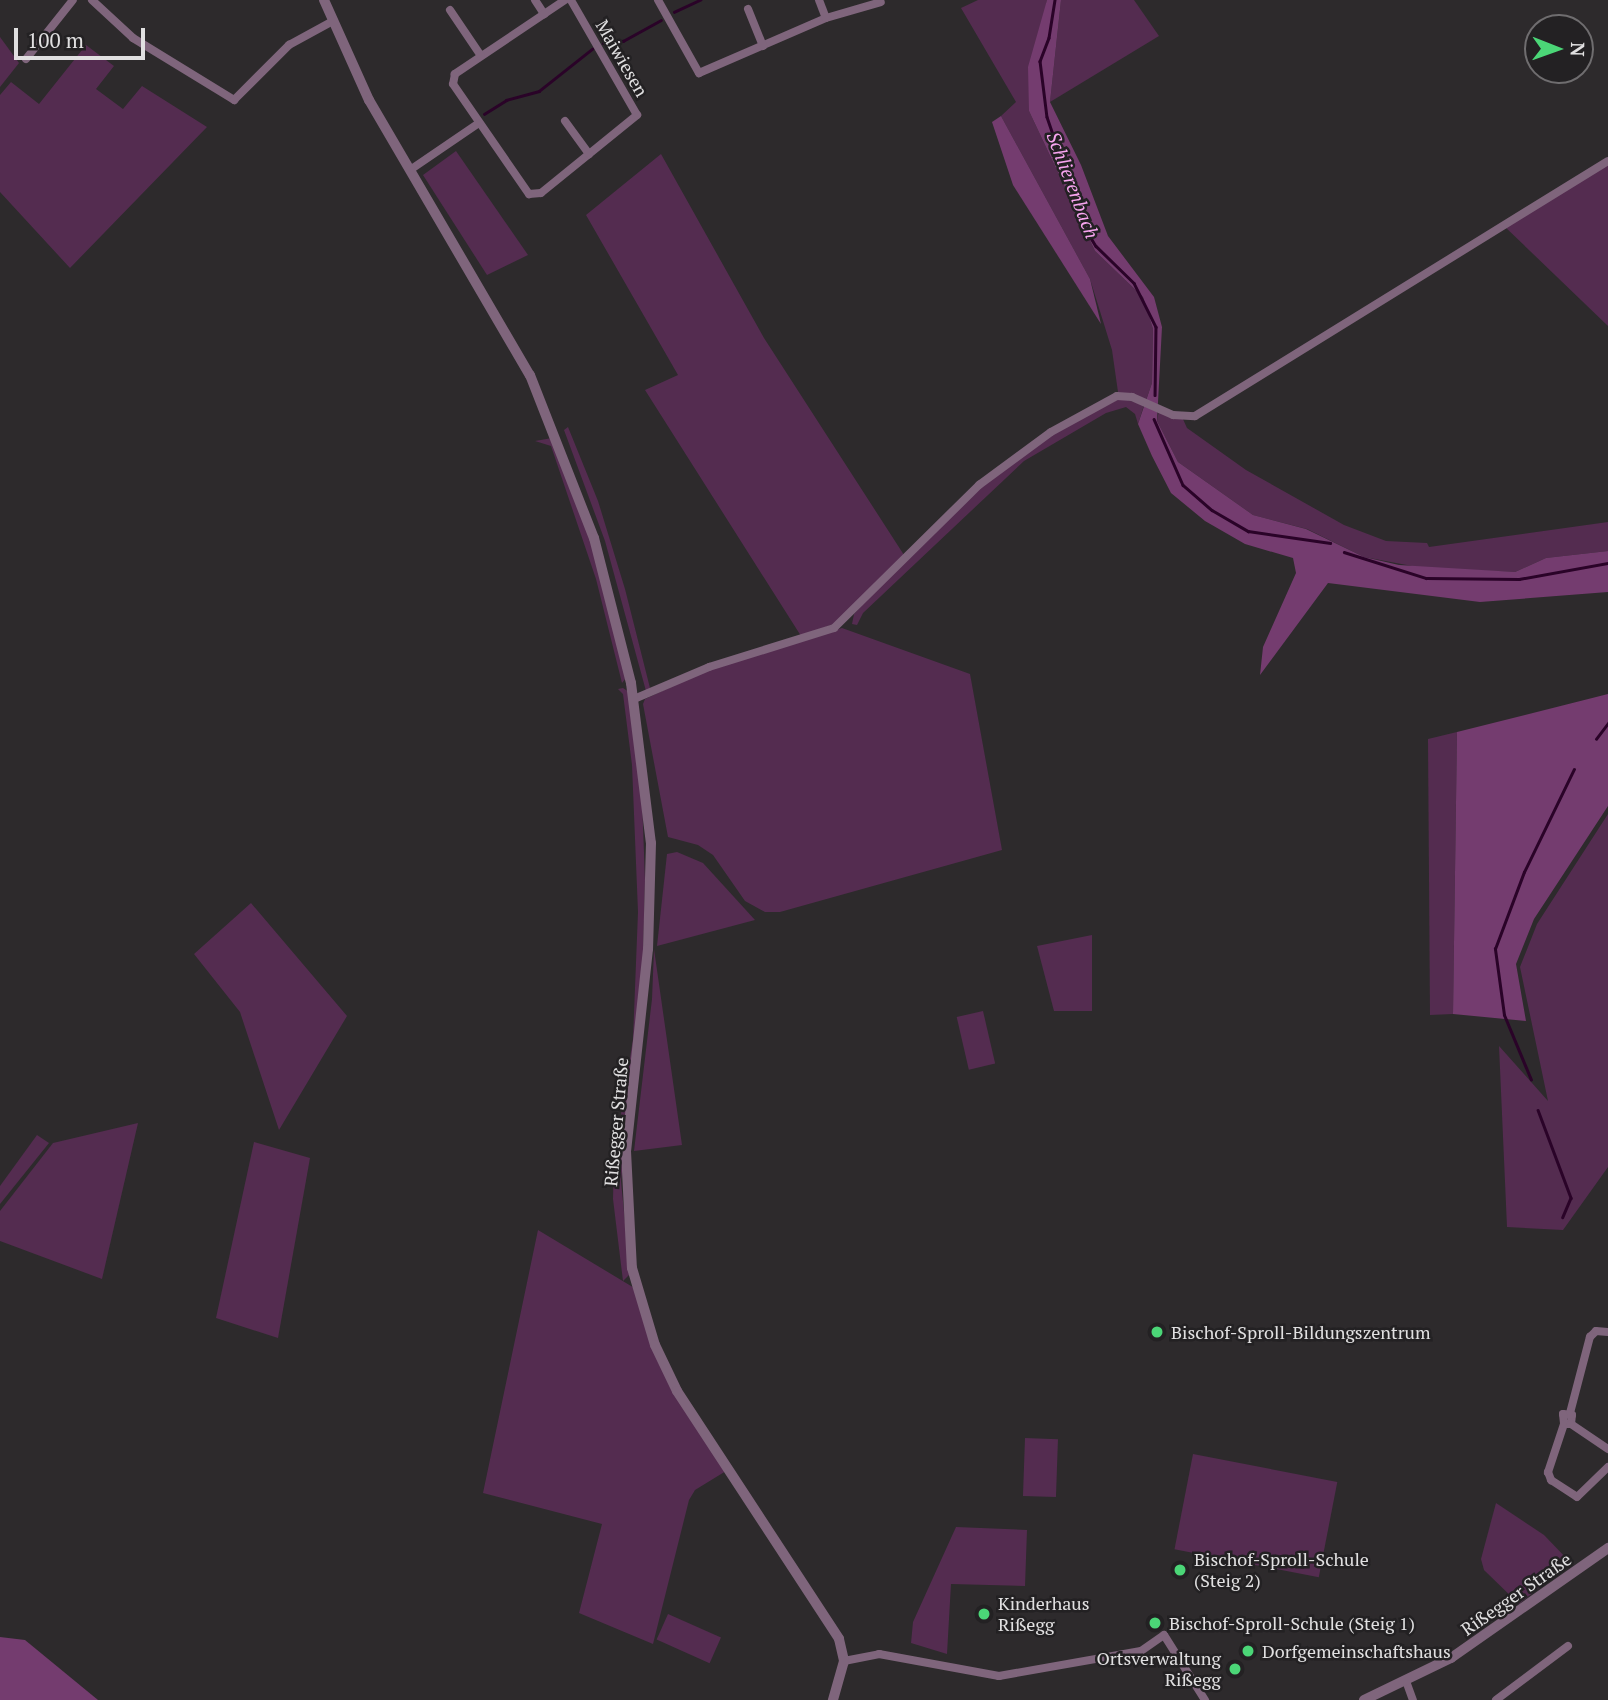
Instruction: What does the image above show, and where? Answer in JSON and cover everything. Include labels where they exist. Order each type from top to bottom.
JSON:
[{"type":"street","points":[[26,59],[73,0]]},
{"type":"street","points":[[92,0],[132,38],[233,100],[289,45],[333,21]]},
{"type":"street","name":"Rißegger Straße","points":[[324,0],[350,61],[410,170],[479,282],[555,430],[615,610],[634,699],[651,843],[646,983],[626,1162],[626,1216],[636,1289],[677,1391],[839,1639],[844,1661]]},
{"type":"street","points":[[535,0],[544,14]]},
{"type":"street","points":[[410,170],[479,123],[453,83],[455,74],[565,0]]},
{"type":"street","name":"Maiwiesen","points":[[479,123],[529,194],[541,193],[637,115],[571,0]]},
{"type":"street","points":[[658,0],[699,73],[826,18],[881,2]]},
{"type":"street","points":[[819,0],[826,18]]},
{"type":"street","points":[[748,9],[762,46]]},
{"type":"street","points":[[450,10],[481,56]]},
{"type":"street","points":[[565,121],[589,154]]},
{"type":"street","points":[[634,699],[709,667],[834,628],[979,485],[1051,432],[1117,396],[1132,397],[1172,415],[1195,416],[1608,161]]},
{"type":"street","points":[[1608,1332],[1596,1331],[1590,1337],[1567,1424],[1548,1472],[1551,1480],[1577,1497],[1608,1468]]},
{"type":"street","points":[[1567,1424],[1608,1449]]},
{"type":"street","name":"Rißegger Straße","points":[[1364,1700],[1462,1651],[1608,1548]]},
{"type":"street","points":[[833,1700],[844,1661],[879,1654],[999,1676],[1141,1651],[1164,1635],[1205,1700]]},
{"type":"street","points":[[1496,1700],[1568,1646]]},
{"type":"street","points":[[1406,1681],[1413,1700]]},
{"type":"shaded area","points":[[978,0],[1047,0],[1029,111],[1095,251],[1143,297],[1153,329],[1152,383],[1145,403],[1118,392],[1112,350],[1090,279],[1001,116],[1016,102],[961,8]]},
{"type":"shaded area","points":[[1047,0],[1061,0],[1050,102],[1081,165],[1108,236],[1154,297],[1162,327],[1157,421],[1178,462],[1253,515],[1306,529],[1364,557],[1399,565],[1515,572],[1546,558],[1608,551],[1608,592],[1480,602],[1328,583],[1260,675],[1263,647],[1296,573],[1293,558],[1245,544],[1205,521],[1171,493],[1152,456],[1138,424],[1152,383],[1153,329],[1143,297],[1095,251],[1029,111],[1028,67]]},
{"type":"shaded area","points":[[1061,0],[1134,0],[1159,36],[1050,102]]},
{"type":"shaded area","points":[[0,37],[19,63],[0,87]]},
{"type":"shaded area","points":[[86,45],[114,66],[96,89],[123,109],[142,86],[207,127],[70,268],[0,192],[0,95],[11,82],[39,104]]},
{"type":"shaded area","points":[[1001,116],[1090,279],[1101,324],[1013,185],[992,122]]},
{"type":"shaded area","points":[[456,151],[528,255],[487,275],[423,175]]},
{"type":"shaded area","points":[[661,154],[764,338],[904,555],[842,621],[801,636],[645,390],[678,375],[586,215]]},
{"type":"shaded area","points":[[1608,161],[1608,326],[1503,225]]},
{"type":"shaded area","points":[[1121,398],[1144,405],[1138,424],[1135,414],[1126,407],[1106,413],[1024,461],[863,613],[857,625],[852,624],[854,614],[885,580],[980,488],[1056,432]]},
{"type":"shaded area","points":[[1159,410],[1182,417],[1187,428],[1246,470],[1344,525],[1386,541],[1427,543],[1429,547],[1608,522],[1608,551],[1546,558],[1515,572],[1428,569],[1364,557],[1307,529],[1253,515],[1178,462],[1157,421]]},
{"type":"shaded area","points":[[568,427],[598,501],[625,589],[650,688],[646,691],[605,541],[564,430]]},
{"type":"shaded area","points":[[552,438],[590,533],[626,678],[622,683],[596,579],[551,446],[535,441]]},
{"type":"shaded area","points":[[842,628],[970,674],[1002,850],[780,912],[765,912],[745,901],[713,855],[698,845],[668,837],[643,704],[645,699],[712,668]]},
{"type":"shaded area","points":[[623,688],[629,692],[642,799],[645,880],[643,960],[621,1181],[630,1274],[623,1281],[613,1199],[614,1158],[633,1039],[638,912],[632,765],[623,694],[618,689]]},
{"type":"shaded area","points":[[1608,694],[1608,806],[1534,919],[1516,964],[1526,1021],[1453,1014],[1457,732]]},
{"type":"shaded area","points":[[1457,732],[1453,1014],[1430,1015],[1428,739]]},
{"type":"shaded area","points":[[1608,814],[1608,1167],[1563,1230],[1507,1227],[1499,1046],[1548,1101],[1520,967],[1537,924]]},
{"type":"shaded area","points":[[677,852],[703,863],[755,920],[657,946],[667,854]]},
{"type":"shaded area","points":[[251,903],[347,1016],[279,1130],[240,1012],[194,954]]},
{"type":"shaded area","points":[[1092,935],[1092,1011],[1054,1011],[1037,946]]},
{"type":"shaded area","points":[[654,949],[682,1145],[634,1151],[652,999]]},
{"type":"shaded area","points":[[983,1011],[995,1064],[969,1070],[957,1017]]},
{"type":"shaded area","points":[[138,1123],[102,1279],[0,1241],[0,1211],[53,1143]]},
{"type":"shaded area","points":[[37,1135],[49,1143],[0,1204],[0,1186]]},
{"type":"shaded area","points":[[254,1142],[310,1158],[278,1338],[216,1318]]},
{"type":"shaded area","points":[[538,1230],[636,1289],[655,1345],[726,1471],[695,1490],[689,1500],[653,1644],[579,1613],[602,1524],[483,1493]]},
{"type":"shaded area","points":[[1025,1438],[1058,1439],[1056,1497],[1023,1496]]},
{"type":"shaded area","points":[[1193,1454],[1337,1482],[1319,1577],[1174,1549]]},
{"type":"shaded area","points":[[1496,1503],[1544,1535],[1570,1562],[1519,1604],[1484,1570],[1481,1559]]},
{"type":"shaded area","points":[[956,1527],[1027,1530],[1025,1586],[951,1584],[947,1654],[911,1643],[913,1622]]},
{"type":"shaded area","points":[[668,1614],[721,1638],[710,1663],[657,1640]]},
{"type":"shaded area","points":[[0,1637],[25,1640],[98,1700],[0,1700]]},
{"type":"waterway","points":[[674,12],[700,0]]},
{"type":"waterway","name":"Schlierenbach","points":[[1055,0],[1049,38],[1040,61],[1047,117],[1085,228],[1096,246],[1134,283],[1156,327],[1155,395]]},
{"type":"waterway","points":[[603,43],[623,41],[661,20]]},
{"type":"waterway","points":[[484,114],[506,100],[539,91],[592,49]]},
{"type":"waterway","name":"Schlierenbach","points":[[1154,419],[1183,485],[1212,510],[1248,531],[1330,543]]},
{"type":"waterway","name":"Schlierenbach","points":[[1344,552],[1426,578],[1519,579],[1608,563]]},
{"type":"waterway","points":[[1596,739],[1608,723]]},
{"type":"waterway","points":[[1531,1080],[1504,1015],[1495,949],[1524,872],[1574,769]]},
{"type":"waterway","points":[[1538,1110],[1571,1198],[1563,1217]]},
{"type":"place","name":"Bischof-Sproll-Bildungszentrum","points":[[1157,1332]]},
{"type":"place","name":"Bischof-Sproll-Schule (Steig 2)","points":[[1180,1570]]},
{"type":"place","name":"Kinderhaus Rißegg","points":[[984,1614]]},
{"type":"place","name":"Bischof-Sproll-Schule (Steig 1)","points":[[1155,1623]]},
{"type":"place","name":"Dorfgemeinschaftshaus","points":[[1248,1651]]},
{"type":"place","name":"Ortsverwaltung Rißegg","points":[[1235,1669]]}]
